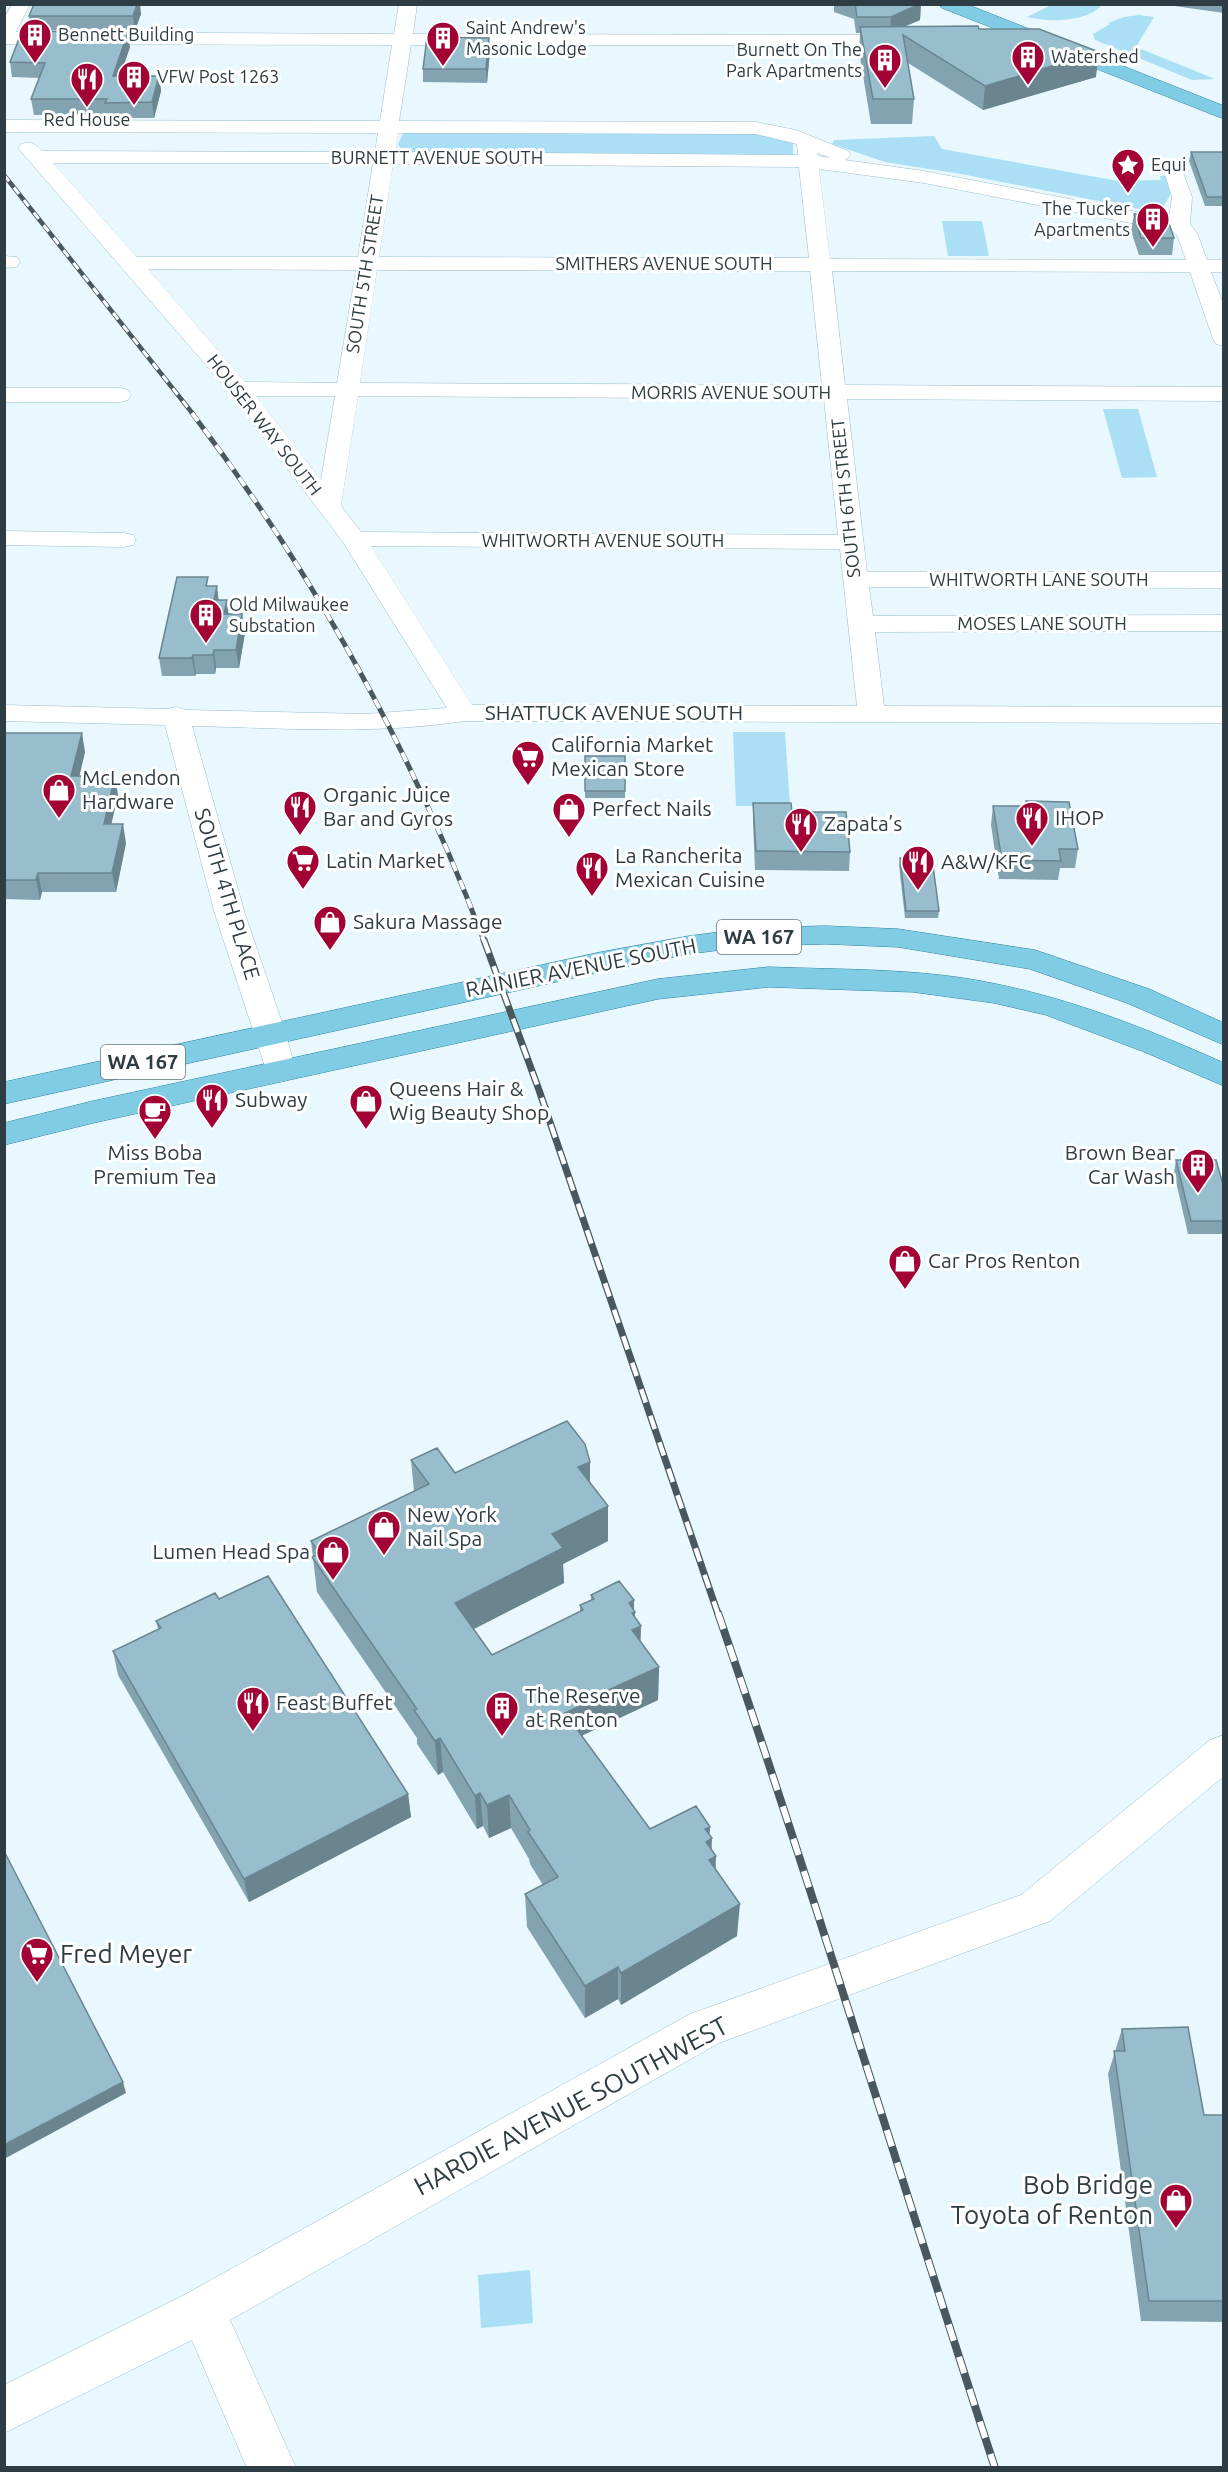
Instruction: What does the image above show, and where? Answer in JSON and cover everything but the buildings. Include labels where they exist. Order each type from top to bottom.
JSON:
[{"type":"main road","points":[[948,4],[1044,35],[1224,100]]},
{"type":"main road","points":[[976,4],[1224,113]]},
{"type":"main road","name":"RAINIER AVENUE SOUTH","points":[[4,1093],[689,945],[751,937],[826,935],[909,940],[1035,960],[1138,996],[1224,1035]]},
{"type":"main road","name":"RAINIER AVENUE SOUTH","points":[[4,1134],[658,989],[769,977],[913,982],[994,993],[1053,1007],[1153,1044],[1224,1076]]},
{"type":"street","points":[[21,4],[5,38],[917,41]]},
{"type":"street","name":"SOUTH 5TH STREET","points":[[329,507],[408,4]]},
{"type":"street","points":[[991,41],[1044,35]]},
{"type":"street","points":[[38,157],[52,144],[58,127]]},
{"type":"street","name":"BURNETT AVENUE SOUTH","points":[[4,128],[735,127],[789,134],[807,151]]},
{"type":"street","name":"BURNETT AVENUE SOUTH","points":[[4,128],[38,157],[711,158],[807,151],[879,170],[954,181],[1179,226]]},
{"type":"street","name":"SOUTH 6TH STREET","points":[[807,151],[871,713]]},
{"type":"street","name":"HOUSER WAY SOUTH","points":[[38,157],[239,389],[354,539],[464,713]]},
{"type":"street","points":[[1174,171],[1182,197],[1179,226],[1187,233],[1224,339]]},
{"type":"street","name":"SMITHERS AVENUE SOUTH","points":[[129,263],[1224,266]]},
{"type":"street","points":[[1209,296],[1216,282],[1224,276]]},
{"type":"street","name":"MORRIS AVENUE SOUTH","points":[[239,389],[1224,394]]},
{"type":"street","points":[[4,394],[120,395]]},
{"type":"street","points":[[4,538],[124,540]]},
{"type":"street","name":"WHITWORTH AVENUE SOUTH","points":[[354,539],[852,542]]},
{"type":"street","name":"WHITWORTH LANE SOUTH","points":[[855,579],[1224,580]]},
{"type":"street","name":"MOSES LANE SOUTH","points":[[861,624],[1224,623]]},
{"type":"street","name":"SHATTUCK AVENUE SOUTH","points":[[4,712],[365,722],[417,720],[464,713],[1224,715]]},
{"type":"street","name":"SOUTH 4TH PLACE","points":[[176,715],[230,914],[271,1034],[280,1072]]},
{"type":"street","name":"HARDIE AVENUE SOUTHWEST","points":[[4,2410],[202,2310],[705,2028],[1035,1908],[1224,1752]]},
{"type":"street","points":[[202,2310],[272,2468]]},
{"type":"shaded area","points":[[1053,4],[1102,5],[1086,15],[1066,20],[1027,17]]},
{"type":"shaded area","points":[[1139,15],[1154,17],[1136,47],[1215,79],[1192,80],[1095,40],[1093,34],[1110,24],[1108,23],[1124,17]]},
{"type":"shaded area","points":[[756,130],[793,142],[793,155],[778,158],[707,154],[411,153],[402,152],[398,144],[404,132]]},
{"type":"shaded area","points":[[934,136],[942,149],[1118,181],[1161,180],[1160,176],[1165,176],[1171,193],[1160,213],[961,174],[885,162],[832,144],[834,140]]},
{"type":"shaded area","points":[[942,221],[982,221],[989,256],[948,256]]},
{"type":"shaded area","points":[[1103,409],[1138,409],[1157,477],[1122,478]]},
{"type":"shaded area","points":[[733,732],[785,732],[790,806],[736,806]]},
{"type":"shaded area","points":[[530,2270],[533,2323],[481,2328],[478,2275]]},
{"type":"railway","points":[[4,175],[193,414]]},
{"type":"railway","points":[[192,413],[237,474],[279,537],[357,666],[425,801],[484,941]]},
{"type":"railway","points":[[484,940],[539,1090],[718,1614]]},
{"type":"railway","points":[[718,1613],[824,1933],[995,2468]]},
{"type":"place","name":"Bennett Building","points":[[35,64]]},
{"type":"place","name":"Saint Andrew's Masonic Lodge","points":[[443,67]]},
{"type":"place","name":"Watershed","points":[[1028,86]]},
{"type":"place","name":"Burnett On The Park Apartments","points":[[885,89]]},
{"type":"place","name":"VFW Post 1263","points":[[134,106]]},
{"type":"place","name":"Red House","points":[[87,108]]},
{"type":"place","name":"Equi","points":[[1128,194]]},
{"type":"place","name":"The Tucker Apartments","points":[[1153,248]]},
{"type":"place","name":"Old Milwaukee Substation","points":[[206,644]]},
{"type":"place","name":"California Market Mexican Store","points":[[528,786]]},
{"type":"place","name":"McLendon Hardware","points":[[59,819]]},
{"type":"place","name":"Organic Juice Bar and Gyros","points":[[300,836]]},
{"type":"place","name":"Perfect Nails","points":[[569,838]]},
{"type":"place","name":"IHOP","points":[[1032,847]]},
{"type":"place","name":"Zapata’s","points":[[801,853]]},
{"type":"place","name":"Latin Market","points":[[303,890]]},
{"type":"place","name":"A&W/KFC","points":[[918,891]]},
{"type":"place","name":"La Rancherita Mexican Cuisine","points":[[592,897]]},
{"type":"place","name":"Sakura Massage","points":[[330,951]]},
{"type":"place","name":"Subway","points":[[212,1129]]},
{"type":"place","name":"Queens Hair & Wig Beauty Shop","points":[[366,1130]]},
{"type":"place","name":"Miss Boba Premium Tea","points":[[155,1140]]},
{"type":"place","name":"Brown Bear Car Wash","points":[[1198,1194]]},
{"type":"place","name":"Car Pros Renton","points":[[905,1290]]},
{"type":"place","name":"New York Nail Spa","points":[[384,1556]]},
{"type":"place","name":"Lumen Head Spa","points":[[333,1581]]},
{"type":"place","name":"Feast Buffet","points":[[253,1732]]},
{"type":"place","name":"The Reserve at Renton","points":[[502,1737]]},
{"type":"place","name":"Fred Meyer","points":[[37,1983]]},
{"type":"place","name":"Bob Bridge Toyota of Renton","points":[[1176,2229]]}]
